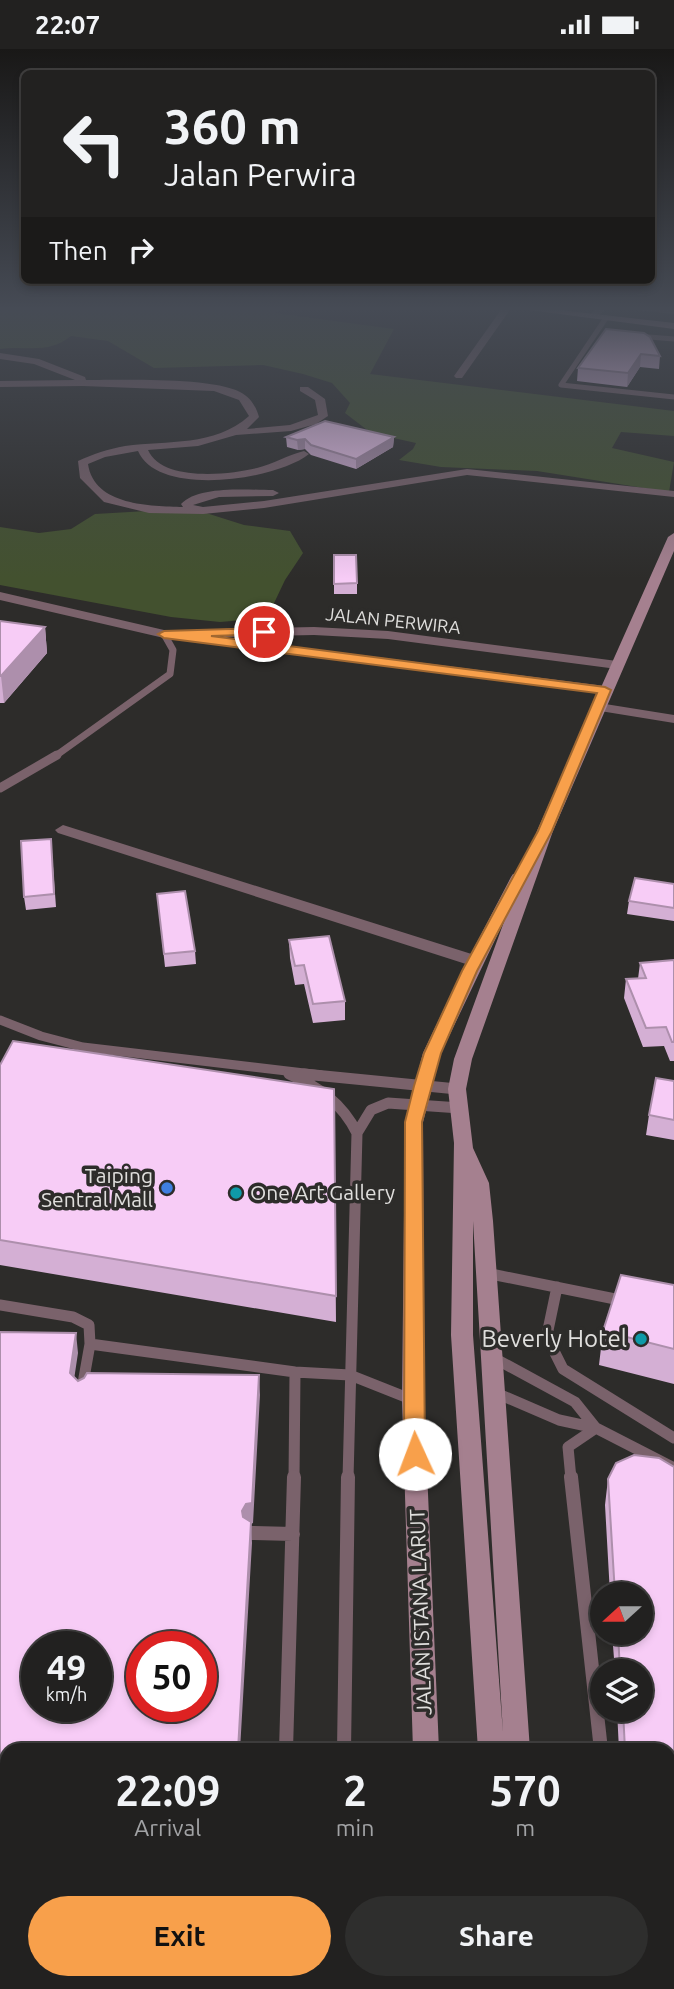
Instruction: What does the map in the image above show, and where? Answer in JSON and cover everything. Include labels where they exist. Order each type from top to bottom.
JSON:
[{"type":"main road","name":"JALAN ISTANA LARUT","points":[[491,1743],[463,1335],[463,1143],[459,1098],[463,1059],[545,831],[674,537]]},
{"type":"main road","name":"JALAN ISTANA LARUT","points":[[426,1743],[413,1400],[414,1122],[432,1053],[475,961],[545,831]]},
{"type":"main road","name":"JALAN ISTANA LARUT","points":[[463,1143],[479,1183],[517,1743]]},
{"type":"street","points":[[243,398],[252,408],[254,417],[246,428],[192,443],[96,454],[82,463],[85,480],[99,493],[120,503],[191,510],[251,508],[428,477],[472,472],[674,494]]},
{"type":"street","points":[[234,432],[256,433],[296,428],[323,416],[324,407],[318,398]]},
{"type":"street","points":[[142,448],[150,463],[162,471],[209,477],[234,476],[257,471],[304,454]]},
{"type":"street","points":[[191,510],[187,503],[205,496],[274,493]]},
{"type":"street","name":"JALAN PERWIRA","points":[[0,596],[164,634],[605,690]]},
{"type":"street","name":"JALAN PERWIRA","points":[[164,634],[342,631],[617,665]]},
{"type":"street","points":[[599,708],[674,719]]},
{"type":"street","points":[[63,830],[475,961]]},
{"type":"lane","points":[[0,788],[56,756],[170,674],[173,650],[164,634]]},
{"type":"lane","points":[[0,1020],[26,1033],[66,1045],[289,1074],[420,1095],[459,1098]]},
{"type":"lane","points":[[289,1074],[309,1082],[339,1103],[357,1132],[344,1743]]},
{"type":"lane","points":[[357,1132],[371,1110],[388,1103],[420,1095],[459,1098]]},
{"type":"lane","points":[[486,1273],[635,1303]]},
{"type":"lane","points":[[558,1287],[548,1329],[553,1349],[563,1369],[674,1438]]},
{"type":"lane","points":[[0,1305],[73,1317],[89,1325],[90,1344],[81,1393]]},
{"type":"lane","points":[[90,1344],[295,1371],[350,1375],[413,1400]]},
{"type":"lane","points":[[491,1356],[575,1402],[596,1428]]},
{"type":"lane","points":[[286,1743],[295,1371]]},
{"type":"lane","points":[[494,1391],[559,1420],[596,1428],[674,1468]]},
{"type":"lane","points":[[596,1428],[568,1447],[600,1743]]},
{"type":"lane","points":[[252,1533],[293,1534]]},
{"type":"green space","points":[[345,398],[563,398],[674,411],[674,436],[621,432],[612,448],[674,462],[669,492],[537,471],[441,467],[399,460],[413,449],[416,443],[371,433],[345,413],[350,403]]},
{"type":"green space","points":[[203,512],[244,525],[290,531],[303,553],[285,580],[267,618],[220,622],[171,617],[0,585],[0,527],[39,533],[71,529],[95,514]]},
{"type":"building","points":[[325,421],[394,437],[356,459],[311,445],[305,439],[286,437]]},
{"type":"building","points":[[334,555],[356,555],[357,583],[334,584]]},
{"type":"building","points":[[0,621],[45,627],[1,676],[0,676]]},
{"type":"building","points":[[51,839],[54,894],[24,897],[21,841]]},
{"type":"building","points":[[635,878],[674,884],[674,908],[629,901]]},
{"type":"building","points":[[185,891],[195,951],[164,954],[157,894]]},
{"type":"building","points":[[329,936],[345,1001],[313,1004],[304,965],[295,966],[289,940]]},
{"type":"building","points":[[674,960],[672,1042],[666,1027],[646,1028],[626,979],[646,978],[640,963]]},
{"type":"building","name":"Taiping Sentral Mall","points":[[13,1041],[334,1089],[336,1296],[0,1240],[0,1065]]},
{"type":"building","points":[[656,1078],[674,1081],[674,1120],[649,1115]]},
{"type":"building","points":[[621,1275],[674,1285],[674,1349],[603,1331]]},
{"type":"building","points":[[0,1332],[76,1333],[70,1373],[78,1381],[87,1373],[259,1375],[252,1503],[246,1504],[242,1511],[243,1517],[251,1522],[238,1743],[0,1743]]},
{"type":"building","points":[[634,1455],[659,1458],[674,1467],[674,1743],[625,1743],[624,1722],[653,1722],[653,1659],[619,1659],[619,1645],[653,1645],[653,1582],[614,1582],[608,1479],[616,1463]]},
{"type":"place","name":"Taiping Sentral Mall","points":[[167,1188]]},
{"type":"place","name":"One Art Gallery","points":[[236,1193]]},
{"type":"place","name":"Beverly Hotel","points":[[641,1339]]},
{"type":"route","points":[[264,632],[164,634],[605,690],[545,831],[470,971],[432,1053],[422,1086],[414,1122],[415,1454]]}]
